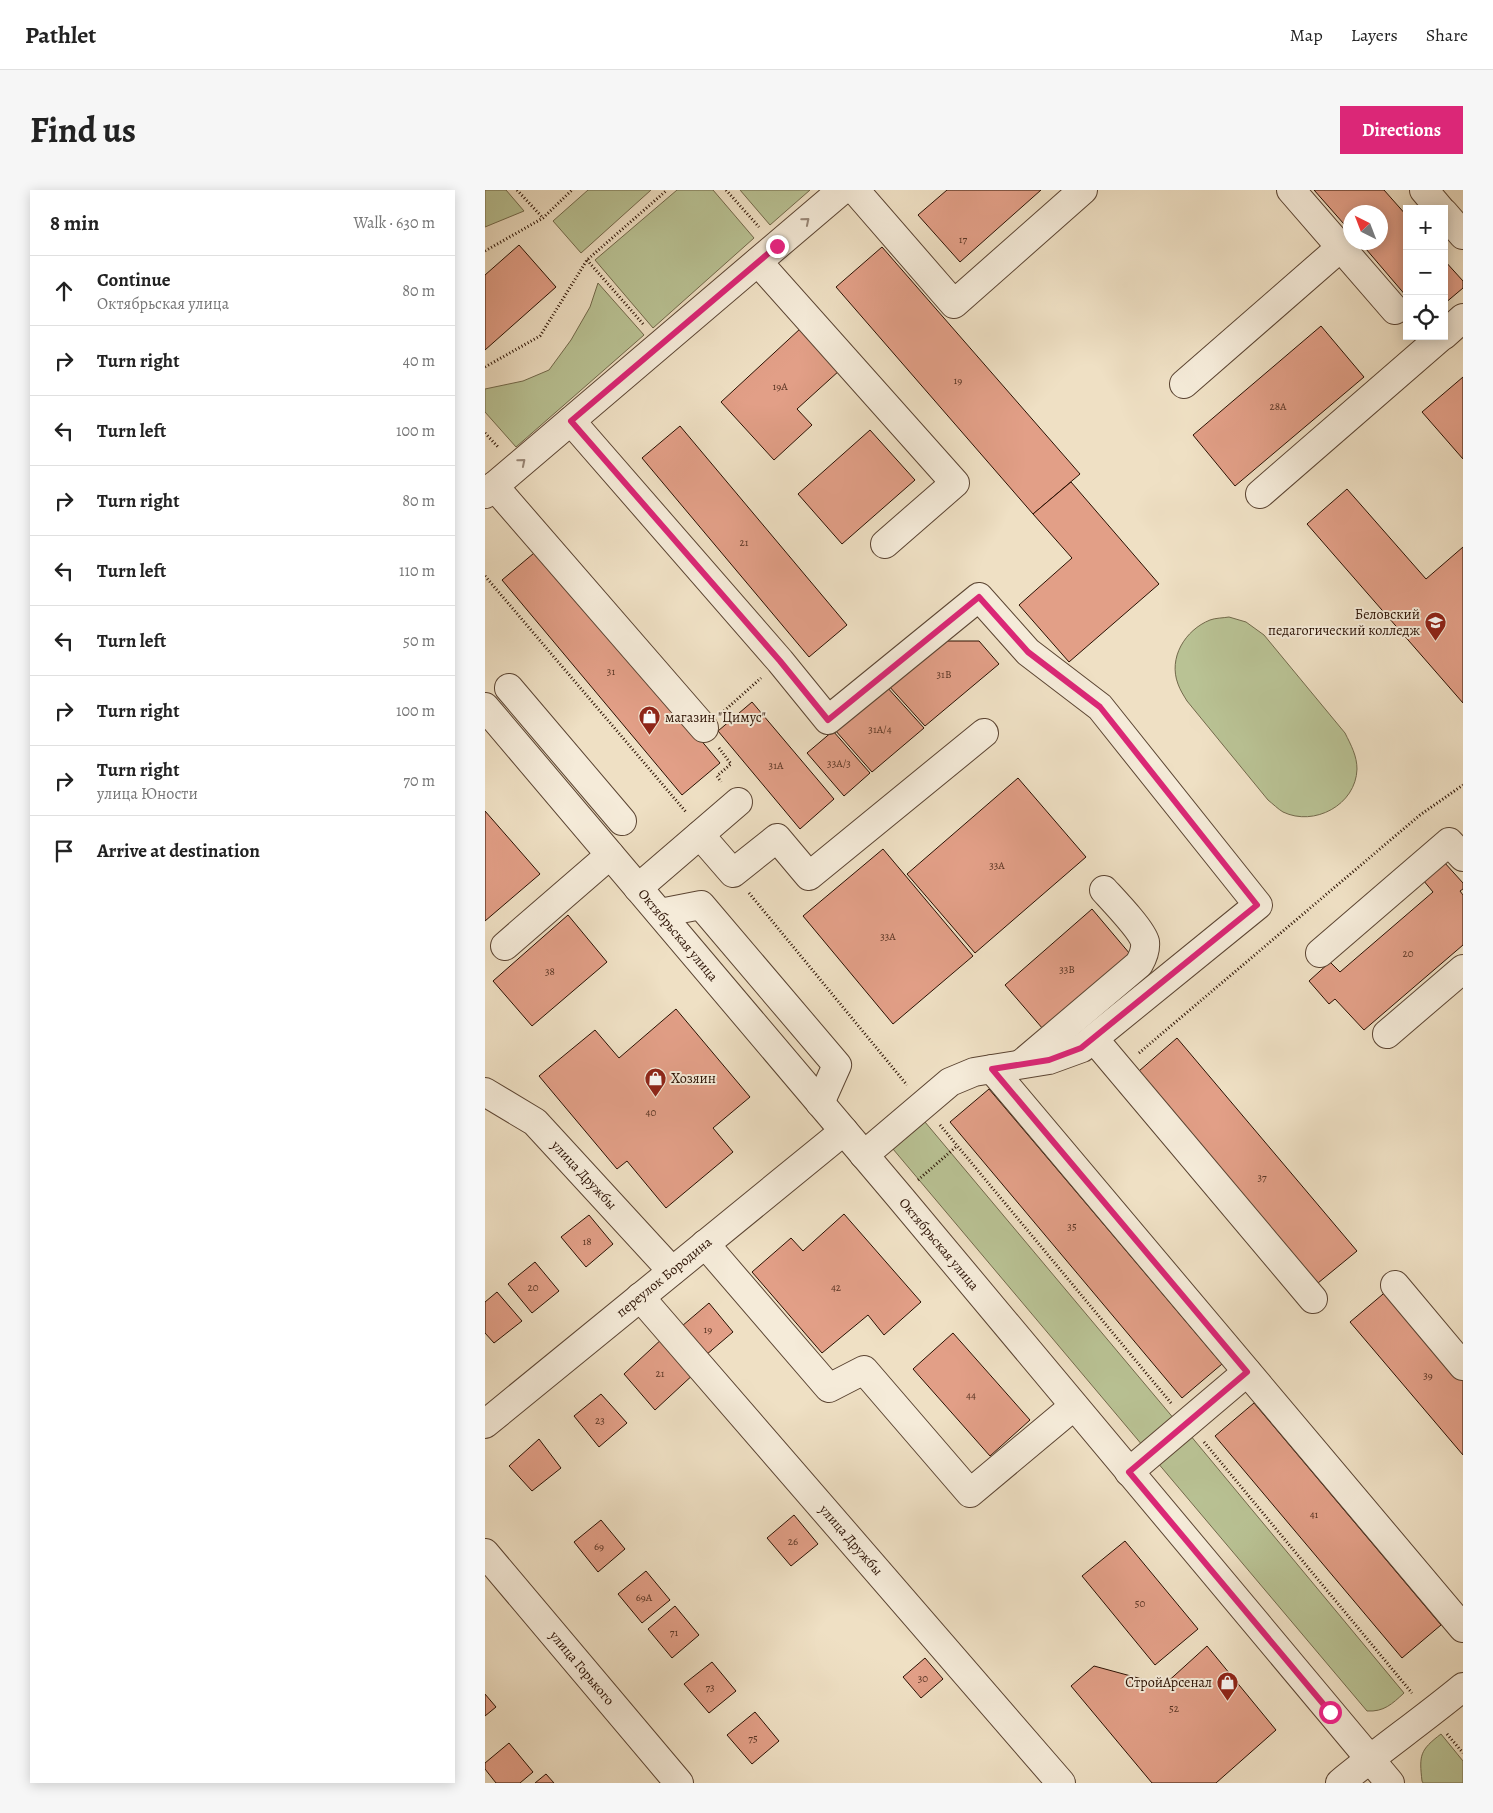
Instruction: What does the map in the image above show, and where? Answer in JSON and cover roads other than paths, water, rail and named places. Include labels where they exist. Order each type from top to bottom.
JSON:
[{"type":"street","points":[[704,728],[489,490],[842,190]]},
{"type":"street","points":[[855,190],[954,304],[1083,190]]},
{"type":"street","points":[[1291,190],[1395,310]]},
{"type":"street","points":[[1425,190],[1437,205]]},
{"type":"street","points":[[1448,218],[1463,235]]},
{"type":"street","points":[[1185,384],[1341,248]]},
{"type":"street","points":[[767,254],[955,483],[885,544]]},
{"type":"street","points":[[1448,331],[1463,318]]},
{"type":"street","points":[[1260,494],[1437,340]]},
{"type":"street","points":[[571,421],[780,661],[828,720],[979,597],[1028,652],[1100,707],[1257,905],[1081,1048],[1061,1057],[974,1072],[950,1082],[864,1155]]},
{"type":"street","points":[[509,688],[615,812],[584,824]]},
{"type":"street","name":"Октябрьская улица","points":[[485,707],[899,1196],[1390,1783]]},
{"type":"street","points":[[700,835],[733,874],[777,838],[809,876],[984,733]]},
{"type":"street","points":[[638,888],[738,802]]},
{"type":"street","points":[[1320,953],[1449,842],[1463,857]]},
{"type":"street","points":[[505,946],[610,855]]},
{"type":"street","points":[[1019,1065],[1139,964],[1143,958],[1145,950],[1143,935],[1104,890]]},
{"type":"street","points":[[660,913],[701,905],[837,1065],[820,1103]]},
{"type":"street","points":[[1387,1034],[1463,969]]},
{"type":"street","points":[[1094,1039],[1313,1299]]},
{"type":"street","points":[[992,1069],[1463,1628]]},
{"type":"street","name":"улица Дружбы","points":[[485,1092],[535,1122],[672,1271]]},
{"type":"street","name":"переулок Бородина","points":[[485,1424],[844,1131]]},
{"type":"street","points":[[705,1244],[829,1388],[864,1370],[970,1493],[1075,1406]]},
{"type":"street","points":[[1395,1285],[1463,1366]]},
{"type":"street","name":"улица Дружбы","points":[[641,1297],[1061,1783]]},
{"type":"street","points":[[1129,1472],[1247,1372]]},
{"type":"street","name":"улица Горького","points":[[485,1553],[679,1783]]},
{"type":"street","points":[[1340,1783],[1463,1687]]},
{"type":"place","name":"Беловский педагогический колледж","points":[[1436,641]]},
{"type":"place","name":"магазин \"Цимус\"","points":[[649,736]]},
{"type":"place","name":"Хозяин","points":[[655,1097]]},
{"type":"place","name":"СтройАрсенал","points":[[1228,1701]]}]
